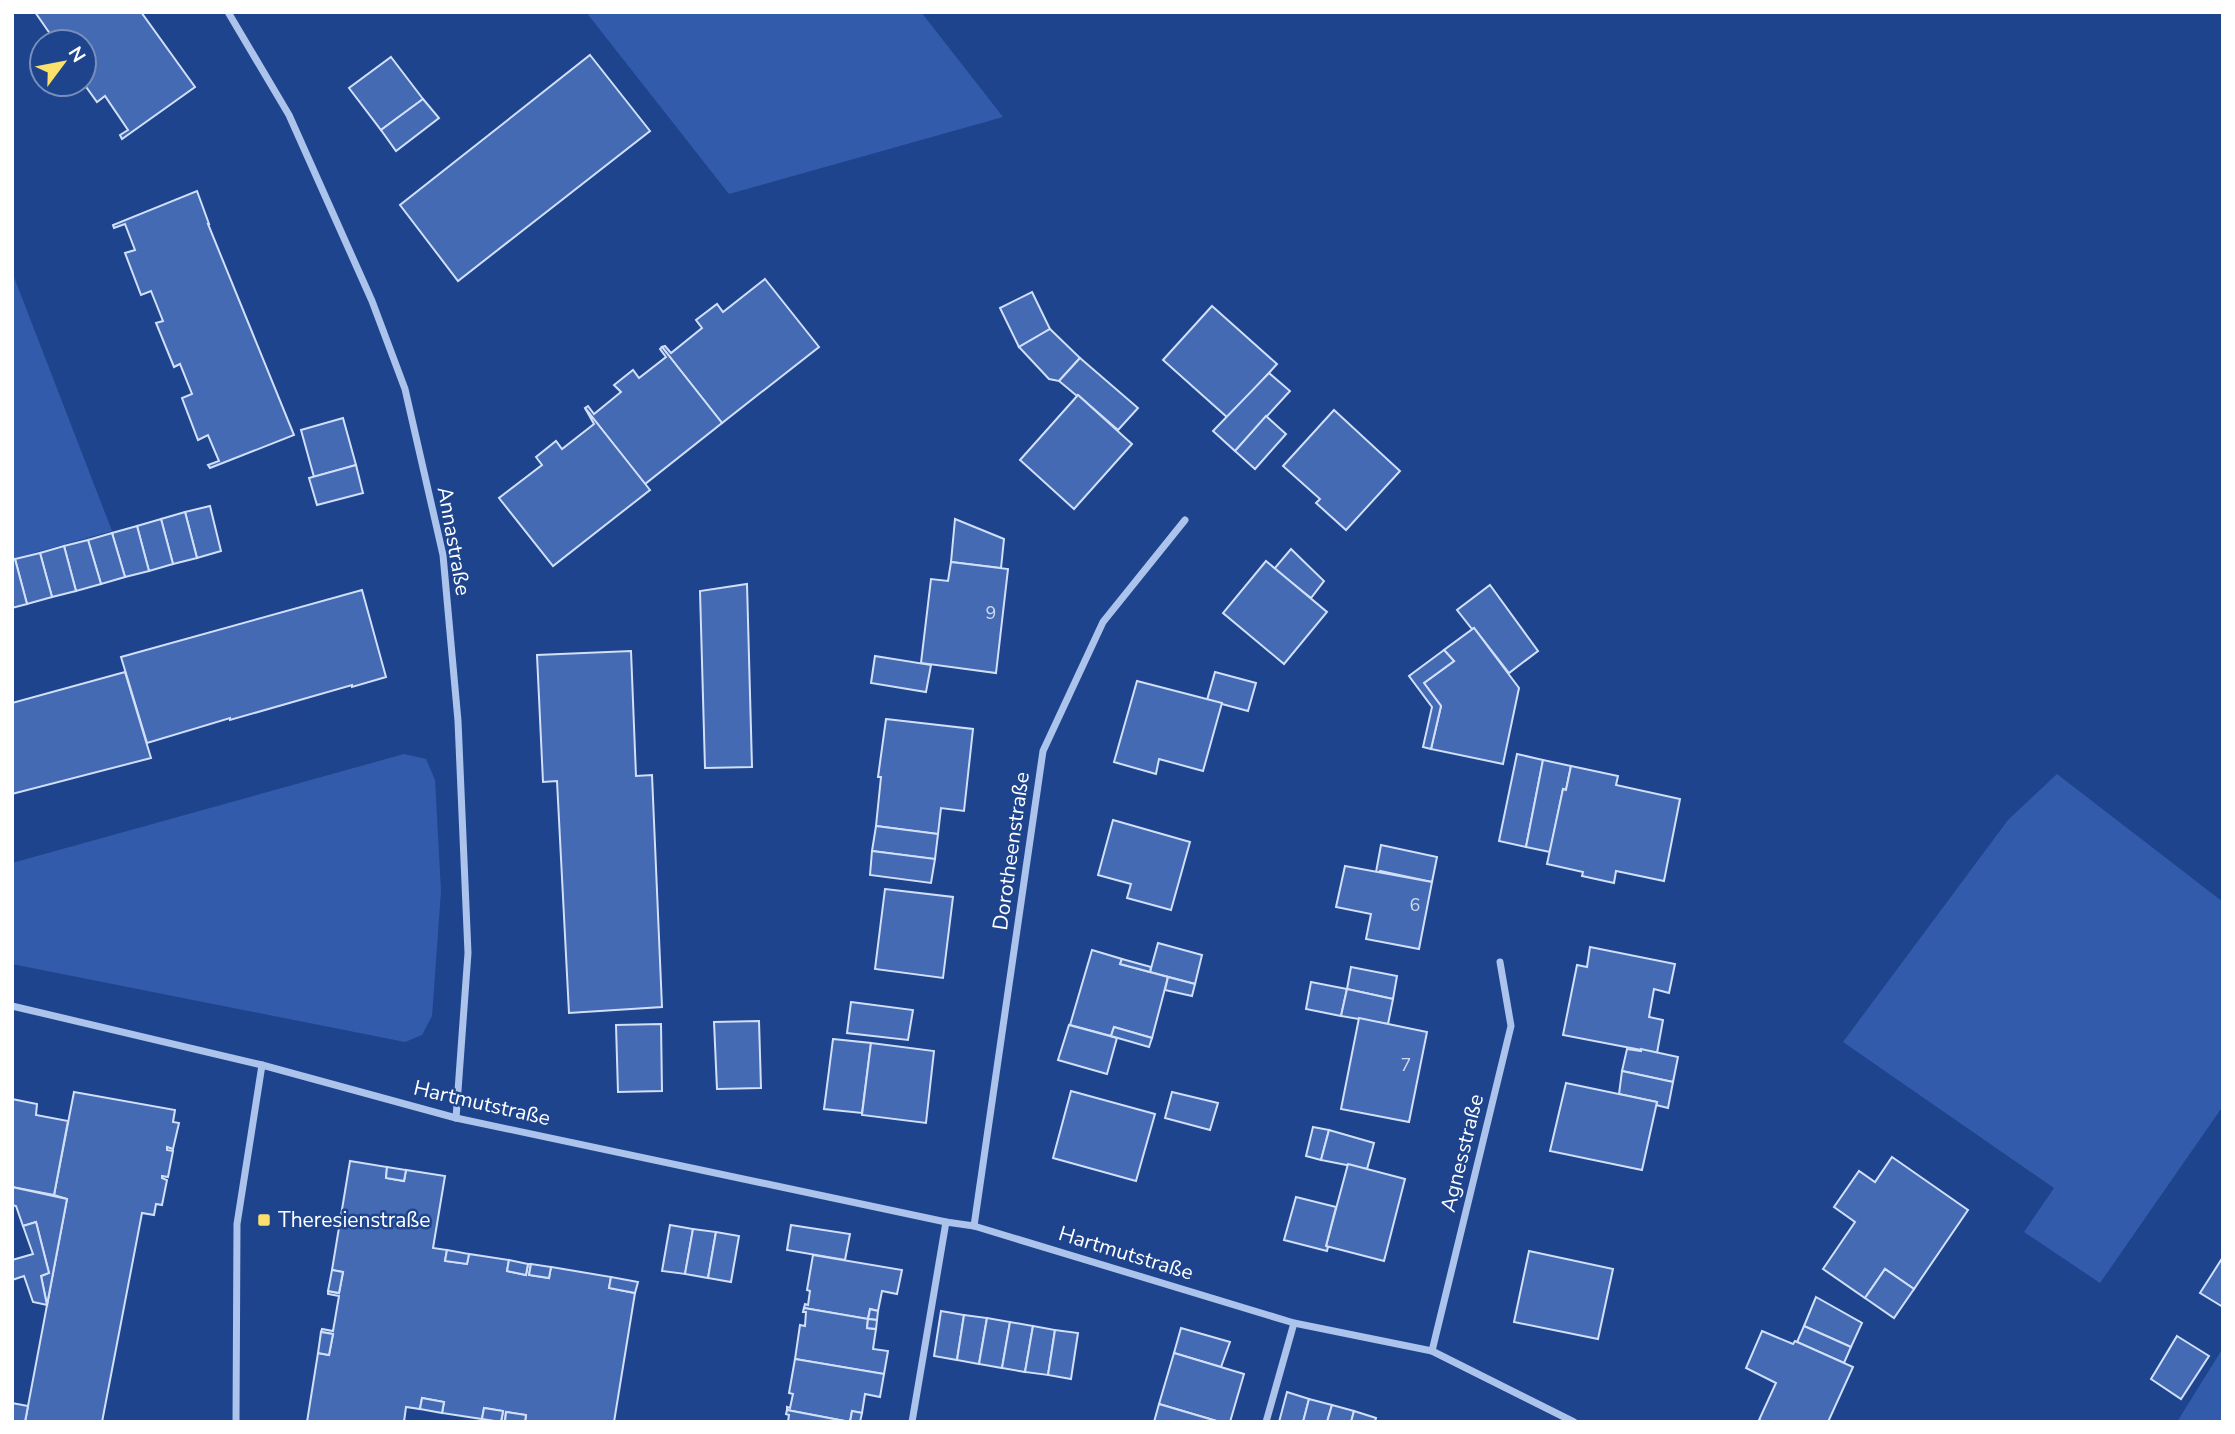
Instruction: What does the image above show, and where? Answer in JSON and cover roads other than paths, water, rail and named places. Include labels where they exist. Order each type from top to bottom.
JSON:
[{"type":"street","name":"Annastraße","points":[[228,12],[289,115],[372,301],[405,389],[443,555],[458,721],[468,953],[456,1118]]},
{"type":"street","name":"Dorotheenstraße","points":[[974,1226],[1043,751],[1103,622],[1185,520]]},
{"type":"street","name":"Agnesstraße","points":[[1432,1352],[1511,1026],[1500,962]]},
{"type":"street","name":"Hartmutstraße","points":[[12,1006],[262,1065],[456,1118],[974,1226],[1294,1322],[1432,1352],[1574,1422]]},
{"type":"street","points":[[236,1422],[237,1224],[262,1065]]},
{"type":"street","points":[[912,1422],[946,1222]]},
{"type":"street","points":[[1266,1422],[1294,1322]]},
{"type":"place","name":"Theresienstraße","points":[[264,1220]]}]
